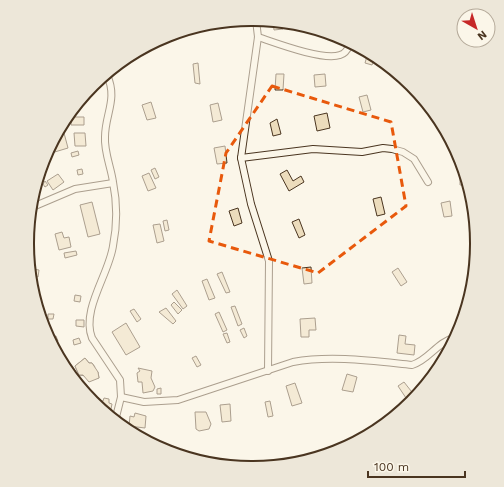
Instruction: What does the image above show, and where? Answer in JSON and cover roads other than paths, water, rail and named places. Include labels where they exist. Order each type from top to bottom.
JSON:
[{"type":"street","points":[[257,26],[258,37],[241,158],[251,204],[269,261],[268,371]]},
{"type":"street","points":[[258,37],[308,53],[336,56],[342,55],[347,48]]},
{"type":"street","points":[[109,80],[113,93],[104,135],[104,144],[113,183],[115,209],[113,247],[91,311],[89,326],[92,338],[120,380],[121,397],[117,413]]},
{"type":"street","points":[[241,158],[313,149],[362,152],[383,148],[392,149],[403,152],[414,160],[428,182]]},
{"type":"street","points":[[38,205],[75,189],[113,183]]},
{"type":"street","points":[[121,397],[144,402],[178,400],[293,362],[310,359],[412,365],[420,363],[446,341]]}]
